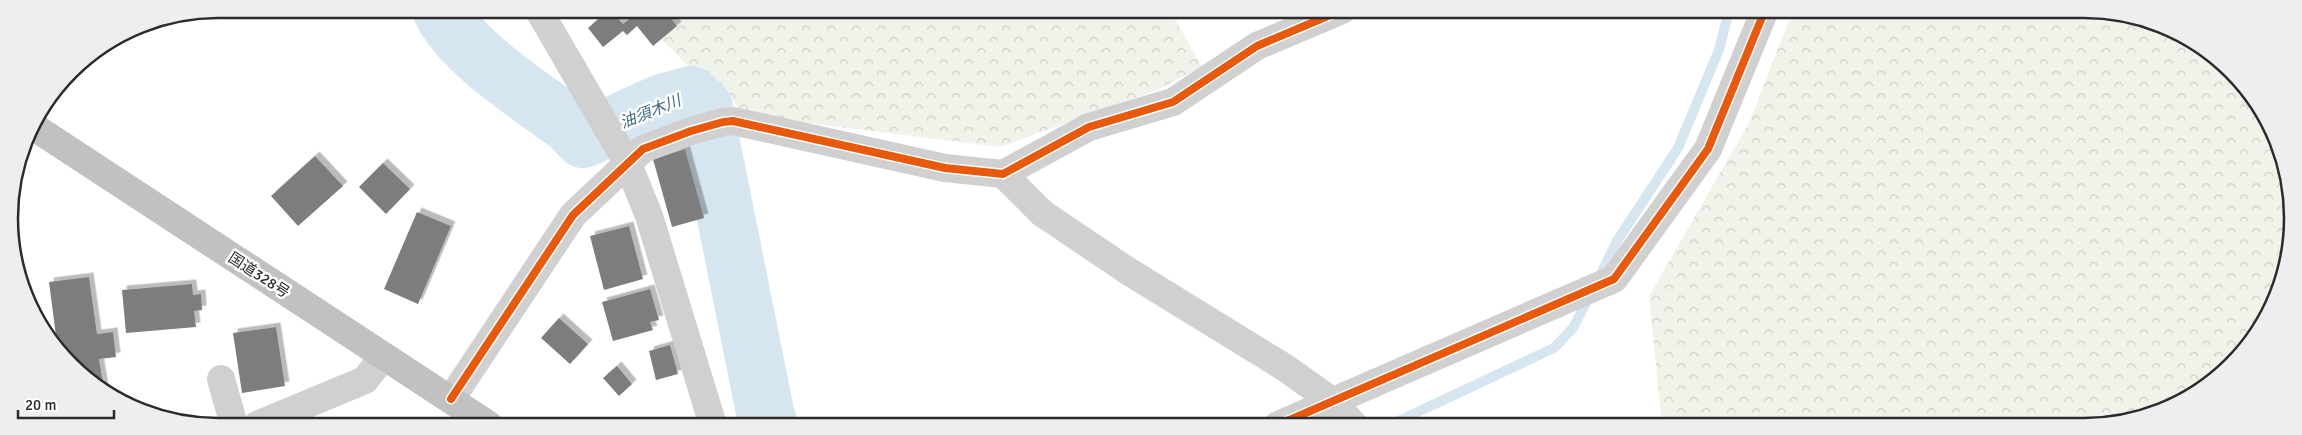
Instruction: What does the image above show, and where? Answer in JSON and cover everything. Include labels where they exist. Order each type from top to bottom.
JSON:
[{"type":"highway","name":"国道328号","points":[[38,129],[478,418]]},
{"type":"street","points":[[543,18],[622,153],[648,216],[710,418]]},
{"type":"street","points":[[451,399],[573,215],[622,153],[643,149],[691,131],[722,122],[733,121],[946,168],[1003,174],[1088,127],[1173,102],[1257,46],[1323,18]]},
{"type":"street","points":[[1326,418],[1346,415],[1614,279],[1708,150],[1762,18]]},
{"type":"street","points":[[1003,174],[1042,213],[1128,271],[1284,367],[1346,415]]},
{"type":"street","points":[[271,418],[365,380],[383,357]]},
{"type":"street","points":[[221,379],[232,418]]},
{"type":"green space","points":[[641,18],[1174,18],[1202,67],[1157,90],[1000,147],[743,115],[722,85],[689,67]]},
{"type":"green space","points":[[1790,18],[2098,18],[2136,24],[2173,38],[2196,51],[2226,76],[2251,106],[2258,118],[2274,153],[2283,191],[2284,231],[2278,269],[2258,318],[2226,359],[2196,384],[2173,397],[2149,407],[2124,414],[2084,418],[1661,418],[1649,296],[1750,121]]},
{"type":"building","points":[[600,18],[618,18],[623,24],[630,18],[671,18],[677,26],[653,46],[637,26],[627,35],[623,31],[603,47],[588,28]]},
{"type":"building","points":[[685,149],[704,218],[672,227],[653,159]]},
{"type":"building","points":[[315,156],[343,186],[298,226],[271,196]]},
{"type":"building","points":[[383,163],[410,189],[386,214],[359,187]]},
{"type":"building","points":[[417,212],[451,226],[418,304],[384,289]]},
{"type":"building","points":[[629,226],[643,279],[604,290],[590,236]]},
{"type":"building","points":[[89,277],[97,334],[113,332],[116,357],[99,359],[103,381],[76,359],[56,335],[49,282]]},
{"type":"building","points":[[192,284],[193,295],[201,294],[202,310],[194,311],[196,327],[126,333],[122,290]]},
{"type":"building","points":[[650,289],[659,320],[650,322],[653,330],[613,341],[602,302]]},
{"type":"building","points":[[559,318],[588,344],[570,364],[541,338]]},
{"type":"building","points":[[276,327],[285,386],[242,393],[233,333]]},
{"type":"building","points":[[670,345],[678,374],[656,380],[649,351]]},
{"type":"building","points":[[617,366],[632,384],[619,396],[603,378]]},
{"type":"waterway","name":"油須木川","points":[[446,18],[463,41],[480,57],[517,87],[570,125],[583,139],[662,103],[691,95],[704,108],[767,418]]},
{"type":"waterway","points":[[1598,280],[1617,241],[1678,148],[1719,50],[1727,18]]},
{"type":"waterway","points":[[1405,418],[1554,348],[1573,328],[1589,297]]},
{"type":"cycle path","points":[[451,399],[573,215],[643,149],[691,131],[733,121],[945,168],[1003,174],[1089,127],[1173,102],[1257,46],[1323,18]]},
{"type":"cycle path","points":[[1294,418],[1614,279],[1708,149],[1762,18]]}]
